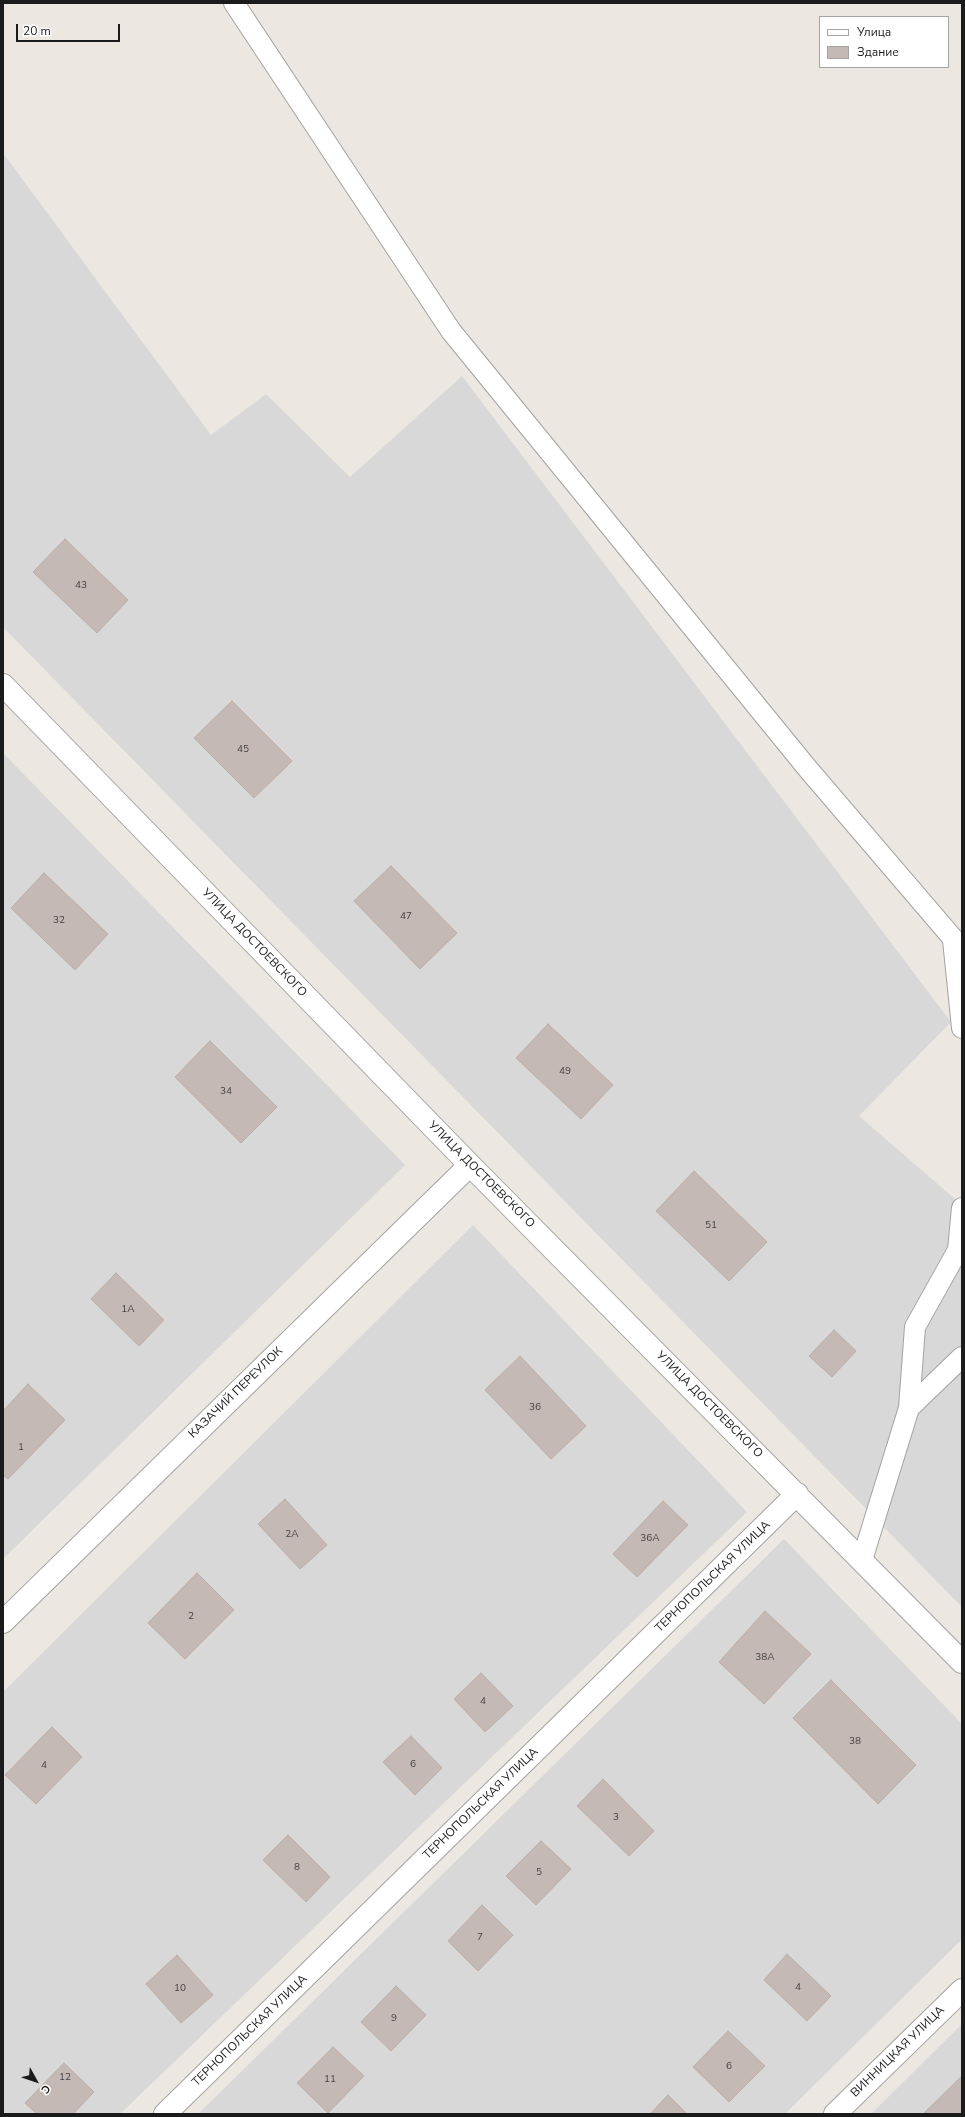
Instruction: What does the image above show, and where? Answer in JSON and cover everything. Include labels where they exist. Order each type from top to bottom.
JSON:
[{"type":"street","name":"УЛИЦА ДОСТОЕВСКОГО","points":[[3,685],[470,1165],[962,1662]]},
{"type":"street","name":"КАЗАЧИЙ ПЕРЕУЛОК","points":[[3,1622],[470,1165]]},
{"type":"street","name":"ТЕРНОПОЛЬСКАЯ УЛИЦА","points":[[165,2114],[797,1494]]},
{"type":"street","name":"ВИННИЦКАЯ УЛИЦА","points":[[835,2114],[962,1990]]},
{"type":"lane","points":[[234,3],[451,331],[808,769],[958,945],[962,1028]]},
{"type":"lane","points":[[862,1560],[909,1408],[914,1327],[958,1250],[962,1208]]},
{"type":"lane","points":[[909,1408],[962,1357]]},
{"type":"shaded area","points":[[3,153],[211,435],[266,394],[350,477],[462,376],[951,1022],[859,1116],[962,1205],[962,1607],[3,627]]},
{"type":"shaded area","points":[[3,753],[405,1165],[3,1559]]},
{"type":"shaded area","points":[[473,1225],[747,1512],[120,2114],[3,2114],[3,1692]]},
{"type":"shaded area","points":[[784,1539],[962,1724],[962,1939],[785,2114],[198,2114]]},
{"type":"shaded area","points":[[962,2024],[962,2114],[871,2114]]},
{"type":"building","points":[[65,539],[128,600],[97,633],[33,572]]},
{"type":"building","points":[[232,701],[292,761],[254,798],[194,738]]},
{"type":"building","points":[[391,866],[457,933],[420,969],[354,901]]},
{"type":"building","points":[[44,873],[108,934],[75,970],[11,908]]},
{"type":"building","points":[[548,1024],[613,1085],[581,1119],[516,1058]]},
{"type":"building","points":[[210,1041],[277,1107],[241,1143],[175,1077]]},
{"type":"building","points":[[694,1171],[767,1242],[729,1281],[656,1211]]},
{"type":"building","points":[[116,1273],[164,1320],[139,1346],[91,1299]]},
{"type":"building","points":[[834,1330],[856,1351],[832,1377],[809,1356]]},
{"type":"building","points":[[520,1356],[586,1426],[551,1459],[485,1390]]},
{"type":"building","points":[[28,1384],[65,1420],[8,1479],[3,1475],[3,1411]]},
{"type":"building","points":[[285,1499],[327,1545],[300,1569],[258,1524]]},
{"type":"building","points":[[663,1501],[688,1525],[637,1577],[613,1554]]},
{"type":"building","points":[[197,1573],[234,1610],[185,1659],[148,1623]]},
{"type":"building","points":[[765,1611],[811,1654],[764,1704],[719,1662]]},
{"type":"building","points":[[481,1673],[513,1706],[485,1732],[454,1699]]},
{"type":"building","points":[[831,1680],[916,1765],[878,1804],[793,1718]]},
{"type":"building","points":[[52,1727],[82,1757],[36,1804],[5,1775]]},
{"type":"building","points":[[411,1736],[442,1768],[415,1795],[383,1762]]},
{"type":"building","points":[[603,1779],[654,1831],[629,1856],[577,1806]]},
{"type":"building","points":[[288,1835],[330,1877],[306,1902],[263,1860]]},
{"type":"building","points":[[541,1841],[571,1869],[536,1905],[506,1876]]},
{"type":"building","points":[[482,1905],[513,1935],[478,1971],[448,1941]]},
{"type":"building","points":[[787,1954],[831,1996],[807,2021],[764,1980]]},
{"type":"building","points":[[177,1955],[213,1995],[181,2023],[146,1984]]},
{"type":"building","points":[[396,1986],[426,2015],[391,2051],[361,2022]]},
{"type":"building","points":[[728,2031],[765,2066],[729,2102],[693,2067]]},
{"type":"building","points":[[333,2047],[364,2076],[328,2113],[297,2083]]},
{"type":"building","points":[[64,2063],[94,2092],[73,2114],[37,2114],[25,2103]]},
{"type":"building","points":[[962,2076],[962,2114],[923,2114]]},
{"type":"building","points":[[668,2095],[687,2114],[650,2114]]}]
